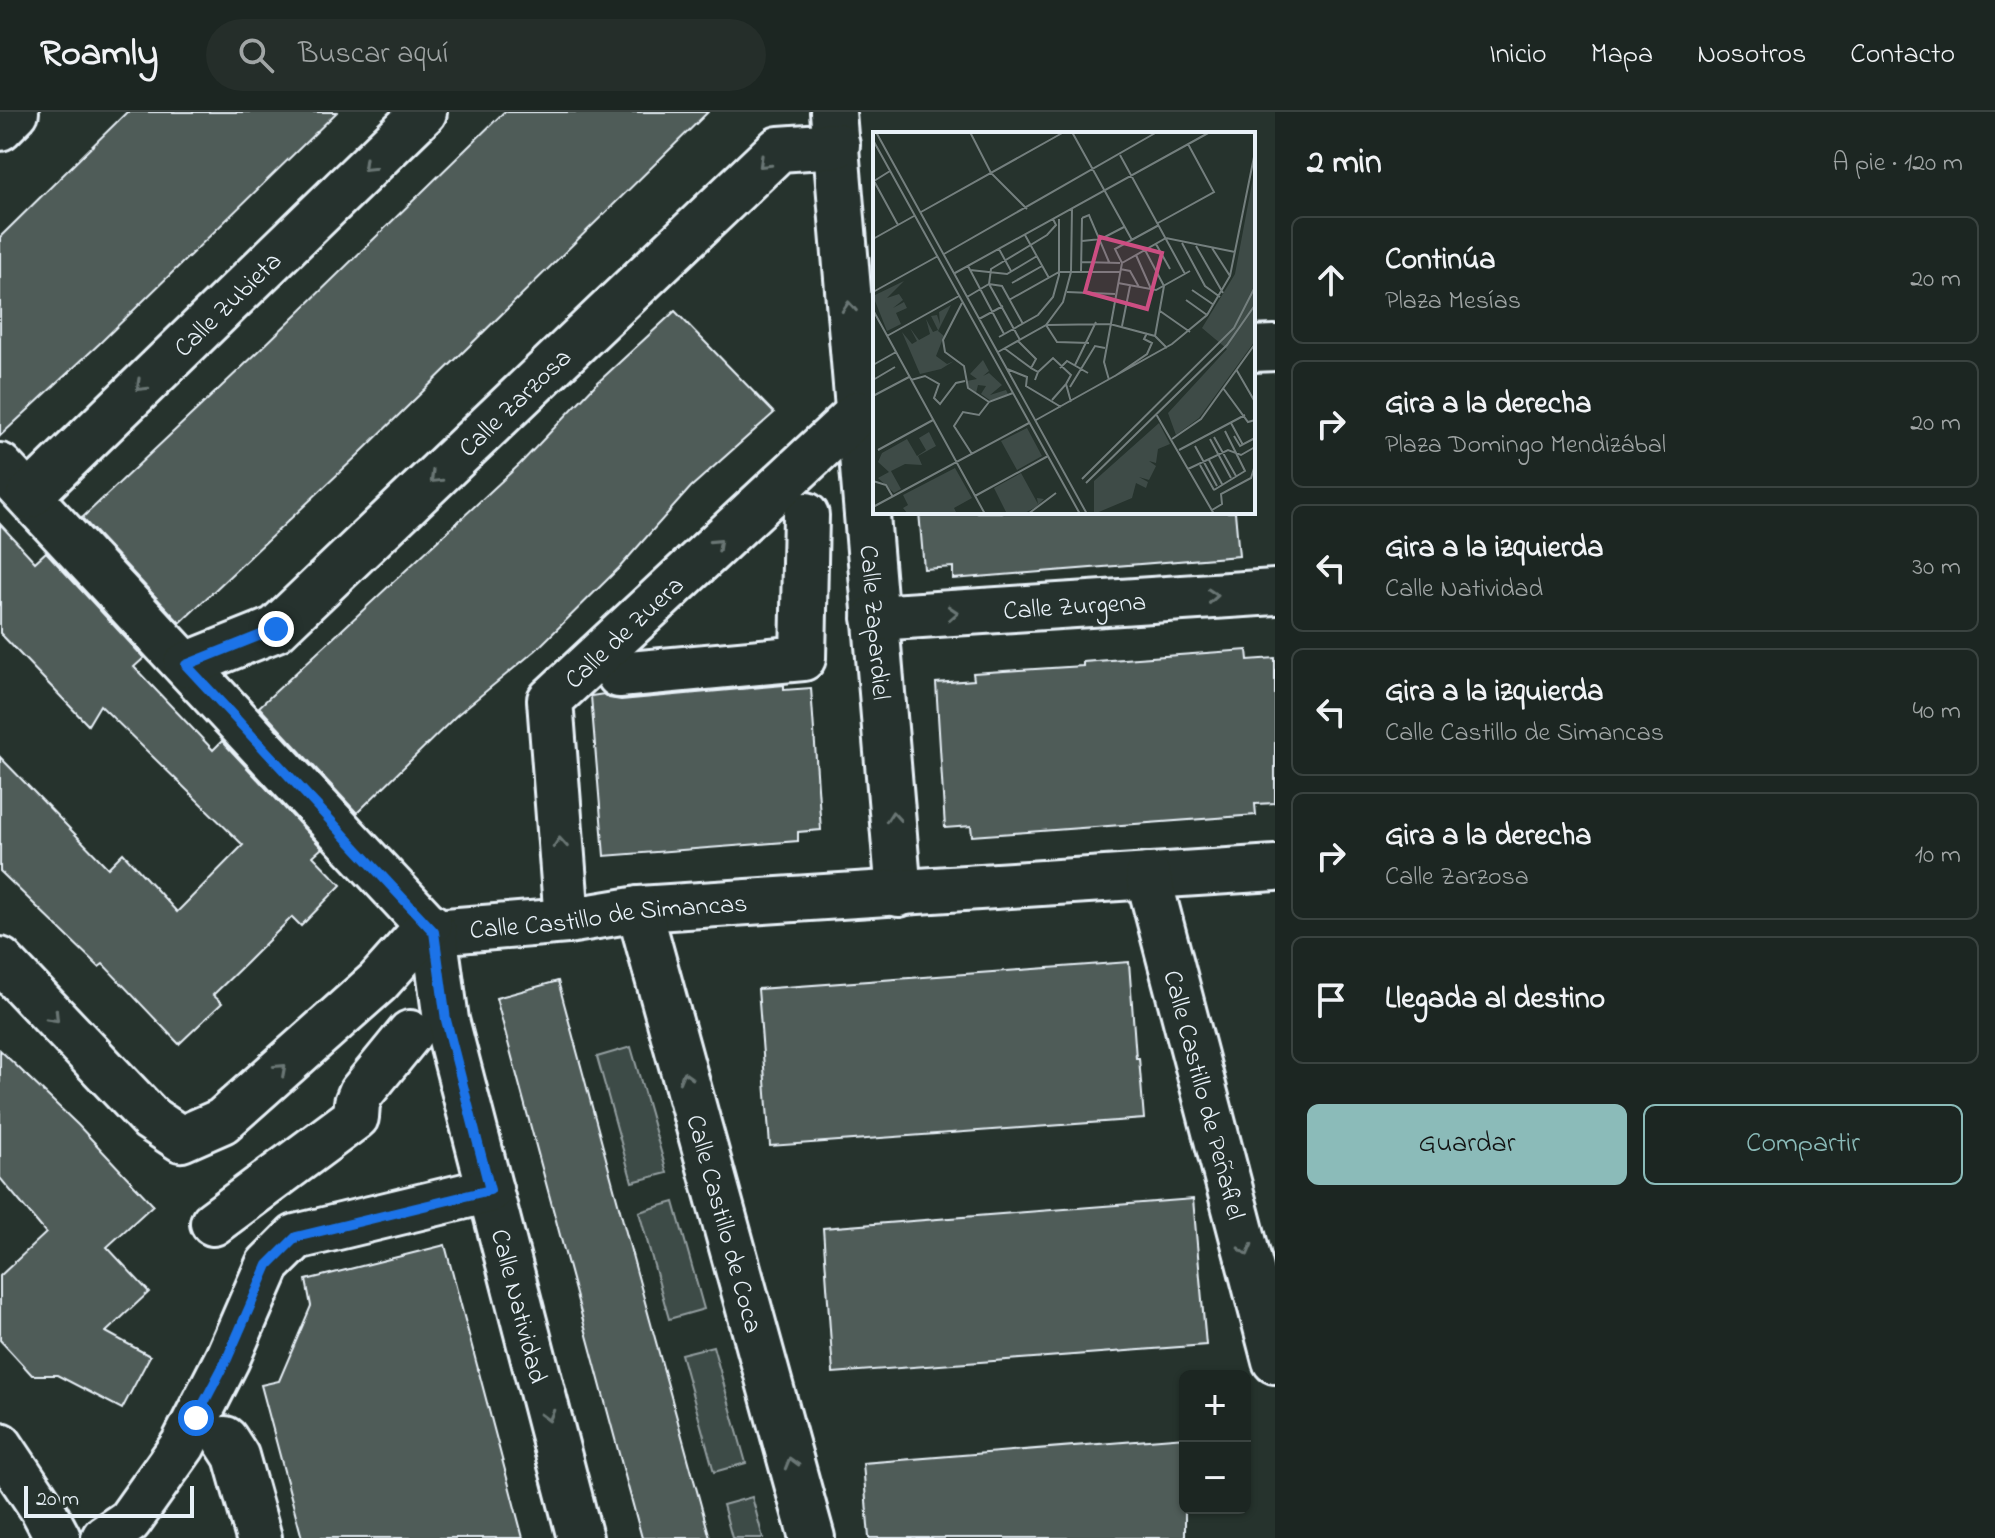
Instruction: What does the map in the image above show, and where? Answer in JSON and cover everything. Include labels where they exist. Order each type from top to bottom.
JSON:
[{"type":"street","points":[[0,128],[16,112]]},
{"type":"street","name":"Calle Zubieta","points":[[15,481],[424,112]]},
{"type":"street","name":"Calle Zapardiel","points":[[835,129],[862,384],[875,618],[899,894]]},
{"type":"street","name":"Calle Zarzosa","points":[[186,665],[276,629],[779,149],[835,129]]},
{"type":"street","points":[[1255,349],[1275,348]]},
{"type":"street","name":"Calle de Zuera","points":[[567,921],[550,700],[862,384]]},
{"type":"street","points":[[0,960],[151,1119],[181,1139],[222,1121],[378,982],[432,928],[15,481]]},
{"type":"street","points":[[619,675],[803,658],[806,515]]},
{"type":"street","name":"Calle Zurgena","points":[[875,618],[1275,592]]},
{"type":"street","name":"Calle Castillo de Simancas","points":[[432,928],[567,921],[639,909],[1275,868]]},
{"type":"street","name":"Calle Castillo de Peñafiel","points":[[1148,876],[1275,1361]]},
{"type":"street","name":"Calle Castillo de Coca","points":[[639,909],[812,1538]]},
{"type":"street","name":"Calle Natividad","points":[[432,928],[446,1020],[580,1538]]},
{"type":"street","points":[[213,1223],[356,1117],[361,1093],[410,1033]]},
{"type":"street","points":[[104,1538],[129,1521],[183,1445],[227,1359],[268,1265],[296,1237],[490,1190]]},
{"type":"street","points":[[225,1439],[236,1456],[259,1538]]},
{"type":"street","points":[[0,1445],[58,1538]]},
{"type":"shaded area","points":[[631,1047],[667,1173],[632,1182],[597,1057]]},
{"type":"shaded area","points":[[674,1202],[704,1309],[669,1319],[639,1212]]},
{"type":"shaded area","points":[[713,1346],[746,1463],[714,1472],[681,1354]]},
{"type":"shaded area","points":[[752,1497],[763,1538],[732,1538],[723,1505]]},
{"type":"building","points":[[127,112],[337,112],[0,436],[0,237]]},
{"type":"building","points":[[504,112],[708,112],[357,456],[180,623],[82,518]]},
{"type":"building","points":[[675,311],[774,413],[691,487],[619,568],[536,650],[457,715],[357,813],[259,707],[520,464],[595,385]]},
{"type":"building","points":[[919,514],[1235,514],[1239,556],[953,579],[953,567],[924,569]]},
{"type":"building","points":[[0,524],[35,562],[46,552],[144,658],[134,667],[213,750],[222,741],[322,848],[313,856],[341,885],[301,926],[292,917],[213,995],[222,1003],[179,1044],[103,964],[99,967],[0,871],[0,757],[108,868],[123,853],[177,912],[243,845],[100,705],[88,725],[0,633]]},
{"type":"building","points":[[1247,650],[1248,660],[1275,658],[1275,803],[1255,804],[1256,815],[972,836],[971,826],[945,828],[936,683],[974,680],[973,673]]},
{"type":"building","points":[[784,685],[784,690],[811,688],[821,830],[798,832],[798,841],[604,856],[591,696],[604,694],[621,700]]},
{"type":"building","points":[[1129,962],[1144,1119],[770,1146],[758,989]]},
{"type":"building","points":[[558,981],[710,1538],[642,1538],[496,998]]},
{"type":"building","points":[[0,1050],[78,1125],[153,1205],[107,1247],[149,1292],[106,1332],[150,1356],[122,1409],[57,1375],[32,1375],[0,1340],[0,1276],[46,1233],[0,1178]]},
{"type":"building","points":[[1193,1199],[1206,1345],[833,1373],[823,1228]]},
{"type":"building","points":[[445,1245],[523,1538],[302,1538],[261,1385],[279,1381],[311,1306],[306,1280]]},
{"type":"building","points":[[1179,1437],[1179,1514],[1185,1514],[1185,1538],[869,1538],[863,1463]]},
{"type":"route","points":[[196,1418],[227,1359],[268,1265],[296,1237],[490,1190],[446,1020],[434,932],[186,665],[276,629]]}]
